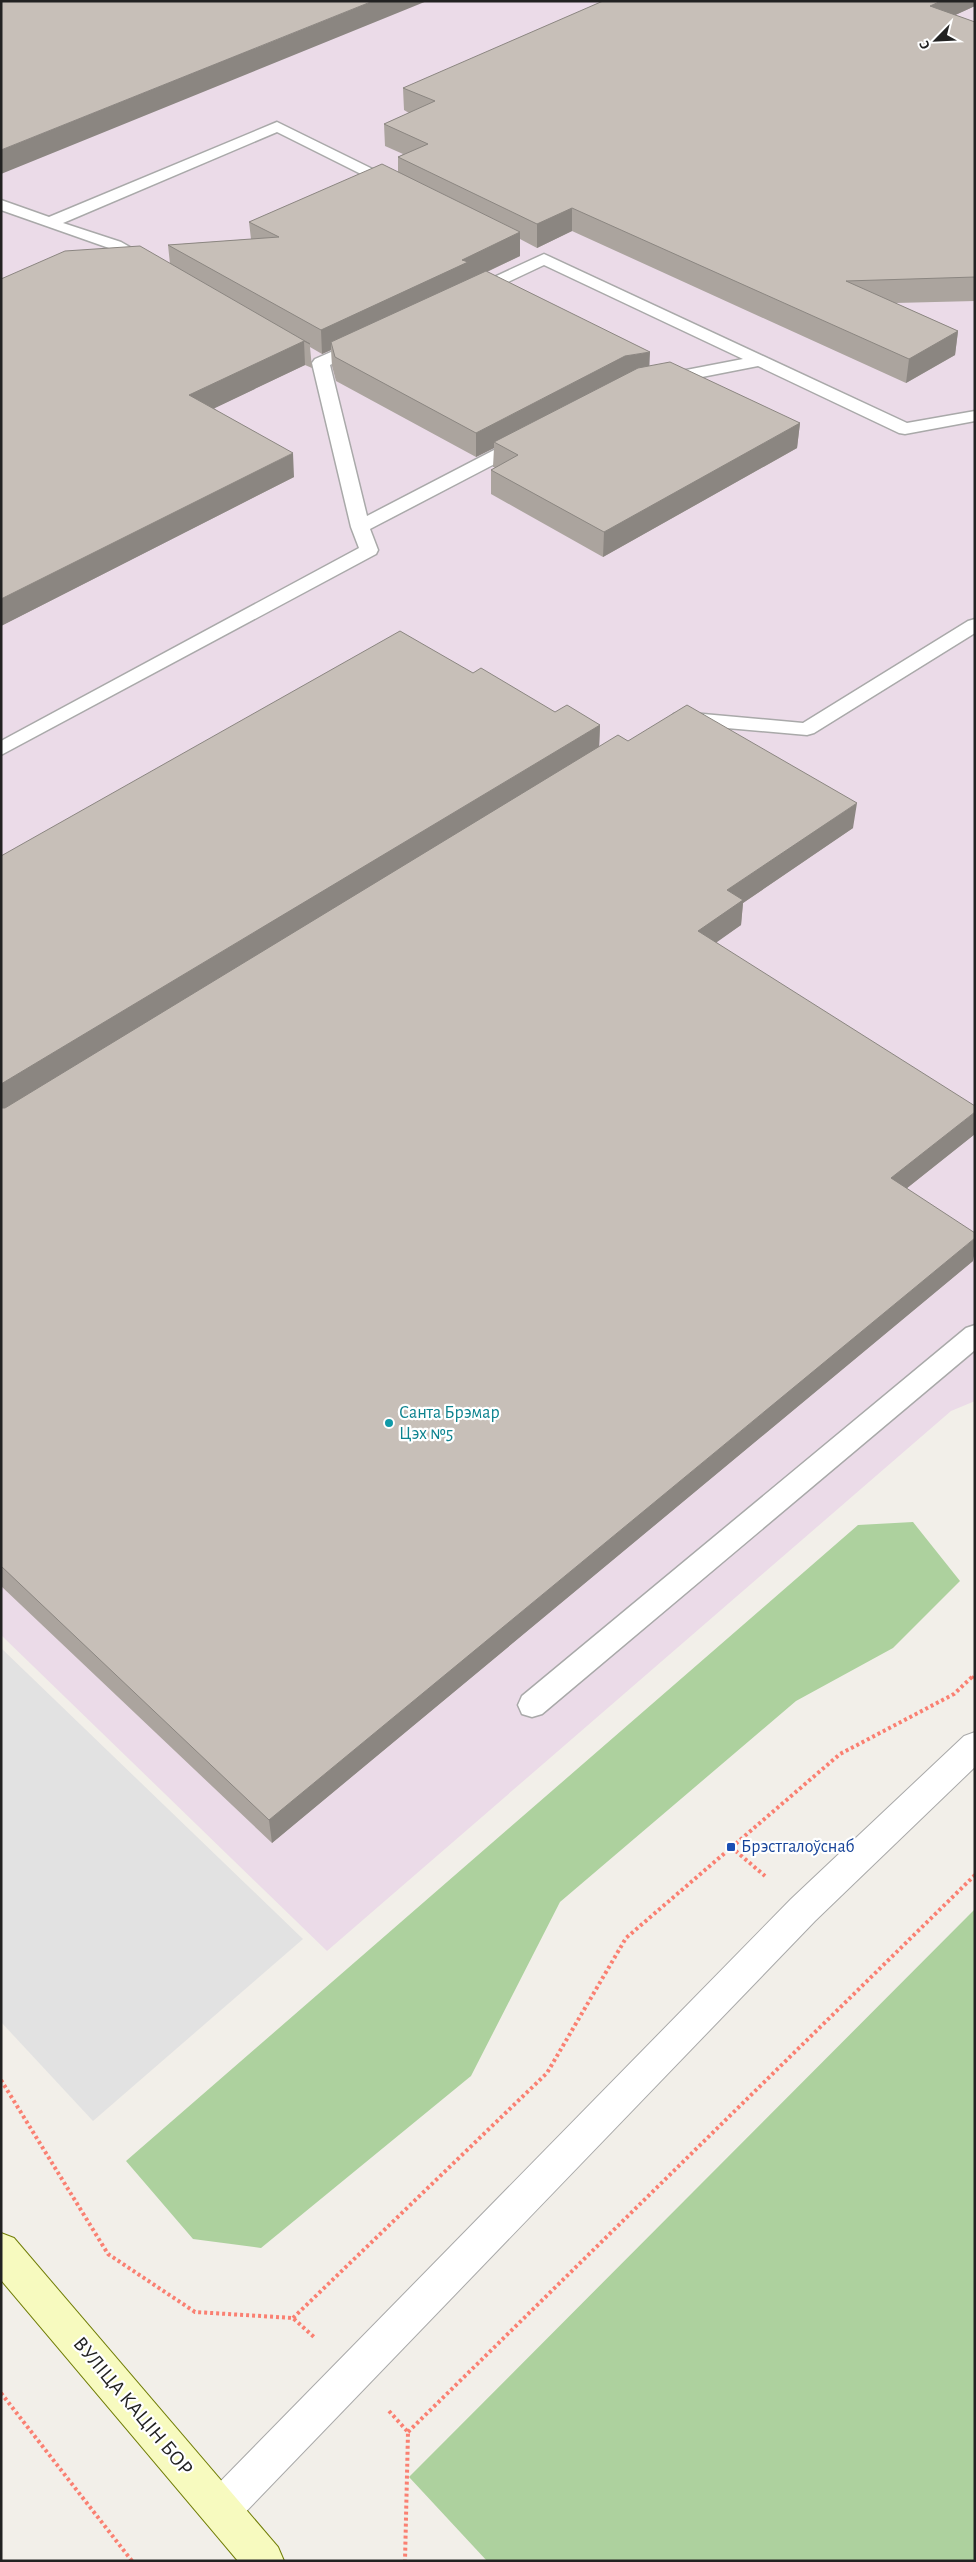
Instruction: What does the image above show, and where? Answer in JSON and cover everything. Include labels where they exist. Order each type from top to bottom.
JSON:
[{"type":"main road","name":"ВУЛІЦА КАЦІН БОР","points":[[1,2251],[264,2561]]},
{"type":"street","points":[[221,2509],[803,1910],[975,1746]]},
{"type":"lane","points":[[49,223],[277,126],[410,193]]},
{"type":"lane","points":[[1,205],[115,245],[167,275]]},
{"type":"lane","points":[[98,253],[115,245]]},
{"type":"lane","points":[[526,250],[905,429],[975,416]]},
{"type":"lane","points":[[455,301],[544,259]]},
{"type":"lane","points":[[321,363],[375,338]]},
{"type":"lane","points":[[1,749],[369,550],[360,527],[321,363],[304,353]]},
{"type":"lane","points":[[640,384],[759,361]]},
{"type":"lane","points":[[360,527],[535,436]]},
{"type":"lane","points":[[662,722],[671,717],[807,729],[975,625]]},
{"type":"lane","points":[[532,1705],[975,1335]]},
{"type":"path","points":[[293,2318],[547,2073],[626,1938],[840,1754],[954,1694],[975,1675]]},
{"type":"path","points":[[405,2561],[408,2432],[975,1875]]},
{"type":"path","points":[[1,2080],[108,2254],[195,2312],[293,2318],[353,2373],[408,2432]]},
{"type":"path","points":[[1,2393],[132,2561]]},
{"type":"shaded area","points":[[1,1],[975,1],[975,1401],[951,1411],[327,1951],[1,1635]]},
{"type":"shaded area","points":[[1,1648],[303,1939],[93,2121],[1,2022]]},
{"type":"green space","points":[[913,1522],[960,1581],[893,1648],[796,1701],[560,1902],[471,2076],[261,2248],[193,2239],[126,2161],[858,1525]]},
{"type":"green space","points":[[975,1909],[975,2561],[487,2561],[409,2477]]},
{"type":"building","points":[[1,1],[373,1],[1,150]]},
{"type":"building","points":[[603,1],[941,1],[930,6],[975,22],[975,277],[846,281],[958,331],[909,359],[572,208],[537,224],[398,157],[428,144],[384,124],[435,101],[403,88]]},
{"type":"building","points":[[382,164],[520,232],[462,260],[468,262],[321,330],[168,245],[279,237],[249,222]]},
{"type":"building","points":[[140,246],[310,344],[304,341],[189,395],[293,453],[1,599],[1,279],[65,251]]},
{"type":"building","points":[[486,271],[650,352],[625,356],[476,433],[335,357],[331,342]]},
{"type":"building","points":[[670,362],[800,423],[604,532],[491,470],[518,455],[494,442],[638,368]]},
{"type":"building","points":[[400,631],[473,673],[481,668],[555,712],[567,705],[600,725],[1,1084],[1,856]]},
{"type":"building","name":"Санта Брэмар Цэх №5","points":[[687,705],[857,803],[727,890],[743,900],[698,931],[975,1106],[975,1112],[891,1178],[975,1233],[975,1238],[269,1820],[1,1566],[1,1108],[5,1108],[618,735],[628,741]]},
{"type":"place","name":"Санта Брэмар Цэх №5","points":[[389,1423]]},
{"type":"place","name":"Брэстгалоўснаб","points":[[731,1847]]}]
